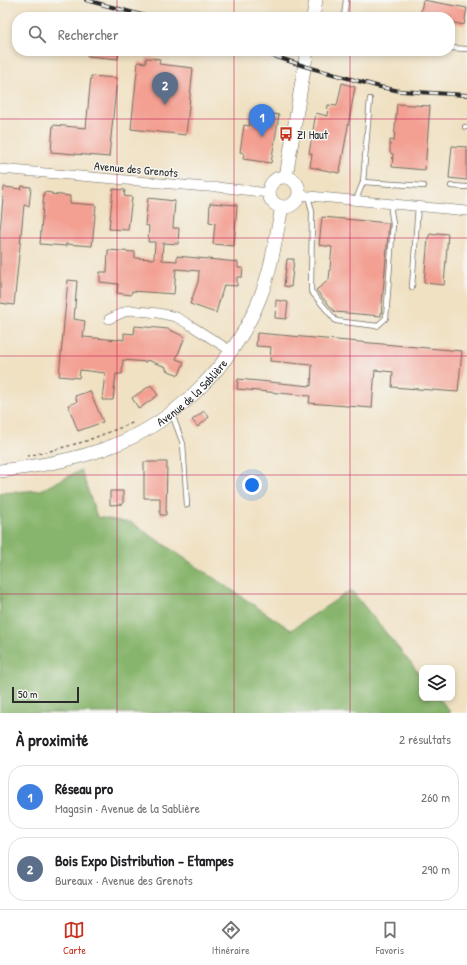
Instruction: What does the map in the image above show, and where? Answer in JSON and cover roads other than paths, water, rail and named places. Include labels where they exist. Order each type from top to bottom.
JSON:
[{"type":"main road","points":[[314,12],[316,0]]},
{"type":"main road","points":[[286,177],[309,56]]},
{"type":"main road","points":[[286,177],[297,184],[303,195],[287,207],[282,207],[274,203],[269,193],[271,184],[275,180],[286,177]]},
{"type":"main road","name":"Avenue de la Sablière","points":[[0,472],[76,457],[112,446],[137,435],[171,413],[194,394],[215,372],[247,326],[261,295],[271,264],[282,207]]},
{"type":"street","name":"Avenue des Grenots","points":[[0,169],[206,187],[224,187],[269,193]]},
{"type":"street","points":[[303,195],[467,211]]},
{"type":"street","points":[[109,319],[129,310],[158,313],[176,317],[231,351]]},
{"type":"lane","points":[[345,12],[346,0]]},
{"type":"lane","points":[[455,48],[467,49]]},
{"type":"lane","points":[[356,200],[363,182],[370,99]]},
{"type":"lane","points":[[363,182],[424,186]]},
{"type":"lane","points":[[451,186],[467,187]]},
{"type":"lane","points":[[303,195],[312,212],[311,291],[336,321],[377,326],[386,318],[393,224],[391,203]]},
{"type":"lane","points":[[412,287],[418,206]]},
{"type":"lane","points":[[171,413],[183,444],[187,505]]},
{"type":"railway","points":[[86,0],[130,12]]},
{"type":"railway","points":[[274,56],[380,87],[400,91],[467,95]]},
{"type":"place","name":"Bois Expo Distribution - Etampes","points":[[165,105]]},
{"type":"place","name":"ZI Haut","points":[[286,134]]},
{"type":"place","name":"Réseau pro","points":[[262,137]]}]
